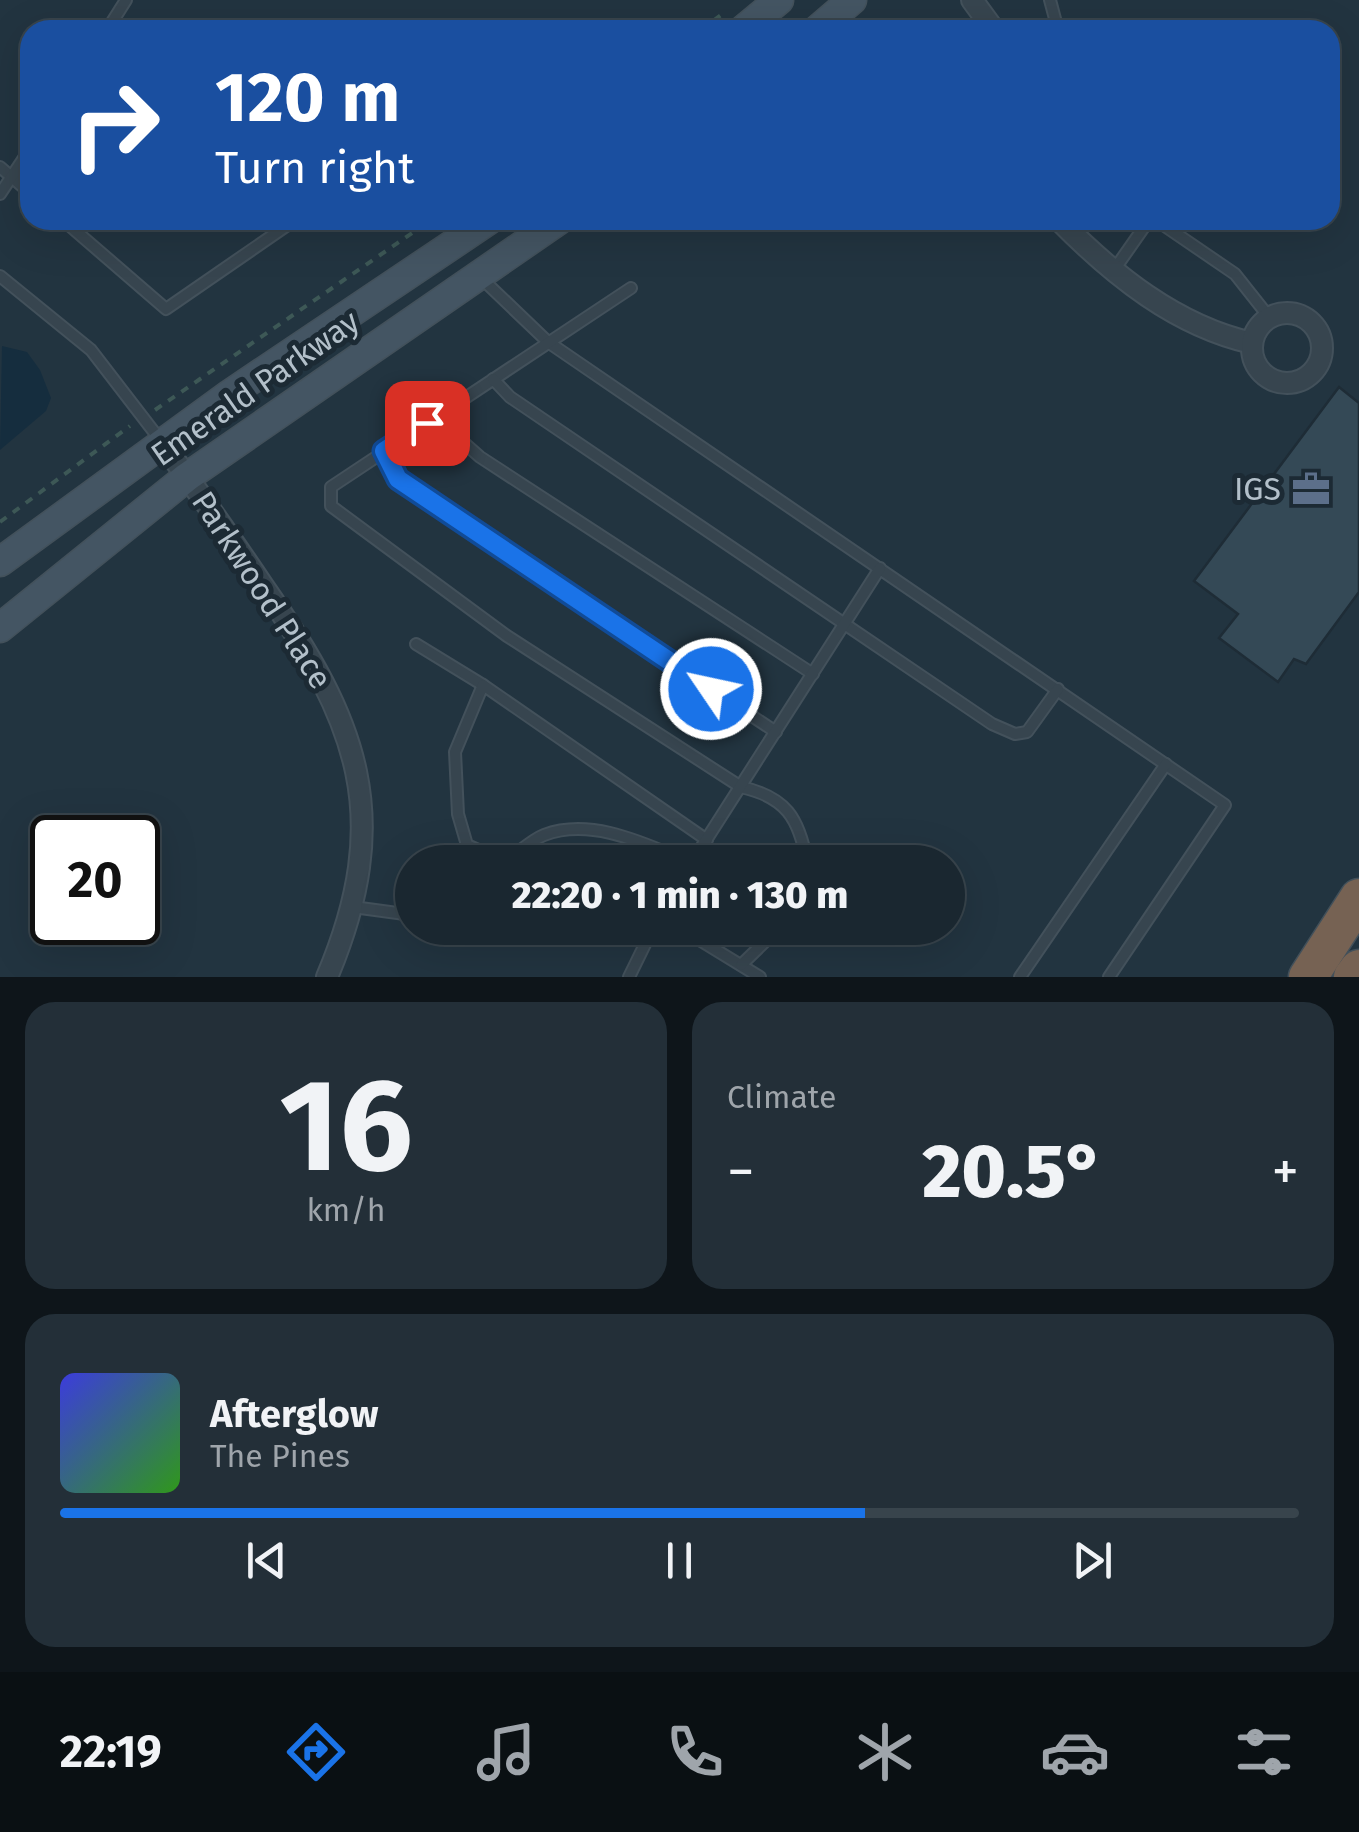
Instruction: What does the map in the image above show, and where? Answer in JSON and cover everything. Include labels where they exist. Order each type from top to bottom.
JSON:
[{"type":"highway","points":[[1308,977],[1359,898]]},
{"type":"highway","points":[[1353,977],[1359,968]]},
{"type":"main road","points":[[755,20],[780,0]]},
{"type":"main road","points":[[829,20],[852,0]]},
{"type":"main road","name":"Emerald Parkway","points":[[0,562],[162,442],[474,230]]},
{"type":"main road","name":"Emerald Parkway","points":[[0,628],[188,476],[545,230]]},
{"type":"street","points":[[1071,230],[1114,270],[1182,320],[1217,335],[1252,343]]},
{"type":"street","points":[[1284,312],[1306,318],[1315,326],[1322,347],[1315,370],[1290,383],[1276,382],[1259,370],[1252,343],[1254,334],[1269,317],[1284,312]]},
{"type":"street","name":"Parkwood Place","points":[[162,442],[306,647],[344,726],[358,769],[363,817],[353,907],[327,977]]},
{"type":"lane","points":[[0,194],[20,164]]},
{"type":"lane","points":[[0,167],[20,185]]},
{"type":"lane","points":[[75,230],[166,309],[281,230]]},
{"type":"lane","points":[[1114,270],[1145,230]]},
{"type":"lane","points":[[1168,230],[1235,274],[1269,317]]},
{"type":"lane","points":[[479,275],[548,342],[1225,805],[1110,977]]},
{"type":"lane","points":[[0,276],[91,350],[162,442]]},
{"type":"lane","points":[[631,288],[331,488],[331,506],[508,636],[740,786],[768,793],[801,828],[804,845]]},
{"type":"lane","points":[[493,379],[510,397],[992,724],[1015,734],[1028,732],[1058,689]]},
{"type":"lane","points":[[440,414],[454,434],[480,456],[813,674]]},
{"type":"lane","points":[[384,451],[398,479],[420,496],[776,732]]},
{"type":"lane","points":[[703,845],[880,568]]},
{"type":"lane","points":[[416,644],[707,840]]},
{"type":"lane","points":[[467,845],[458,814],[456,752],[482,685]]},
{"type":"lane","points":[[1020,977],[1166,764]]},
{"type":"lane","points":[[530,845],[544,835],[589,828],[648,845]]},
{"type":"lane","points":[[353,907],[395,913]]},
{"type":"lane","points":[[633,975],[646,945]]},
{"type":"lane","points":[[708,945],[760,977]]},
{"type":"lane","points":[[741,965],[762,945]]},
{"type":"path","points":[[0,522],[144,416],[416,230]]},
{"type":"water","points":[[2,346],[27,352],[40,370],[51,398],[46,411],[0,450]]},
{"type":"building","name":"IGS","points":[[1339,387],[1359,403],[1359,592],[1306,664],[1294,659],[1278,682],[1219,638],[1238,614],[1194,581]]},
{"type":"place","name":"IGS","points":[[1311,489]]},
{"type":"route","points":[[427,423],[384,451],[398,479],[711,689]]}]
